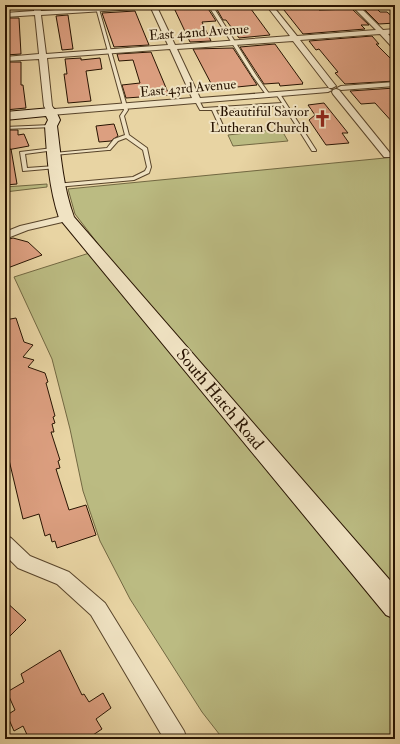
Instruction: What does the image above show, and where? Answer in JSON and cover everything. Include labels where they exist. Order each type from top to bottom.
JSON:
[{"type":"main road","points":[[6,123],[40,118],[46,121],[51,119]]},
{"type":"main road","name":"South Hatch Road","points":[[51,119],[55,164],[61,202],[67,218],[395,606]]},
{"type":"street","points":[[153,5],[197,101]]},
{"type":"street","points":[[5,15],[38,9],[97,9],[160,5]]},
{"type":"street","points":[[269,5],[387,155]]},
{"type":"street","points":[[354,5],[395,45]]},
{"type":"street","points":[[38,9],[48,106],[51,119]]},
{"type":"street","name":"East 42nd Avenue","points":[[5,59],[395,31]]},
{"type":"street","name":"East 43rd Avenue","points":[[51,119],[125,106],[395,84]]},
{"type":"street","points":[[5,236],[24,228],[67,218]]},
{"type":"street","points":[[5,543],[24,562],[63,578],[98,609],[176,739]]},
{"type":"lane","points":[[210,5],[268,95]]},
{"type":"lane","points":[[97,9],[126,110],[122,116],[127,136],[145,149],[149,167],[147,172],[134,178],[55,164],[22,153],[25,170],[55,164],[108,149],[116,140],[127,136]]},
{"type":"lane","points":[[278,94],[314,150]]},
{"type":"lane","points":[[197,101],[202,109],[284,104]]},
{"type":"lane","points":[[214,109],[223,130]]},
{"type":"lane","points":[[6,123],[18,127],[51,119]]},
{"type":"green space","points":[[281,129],[288,141],[233,146],[228,135]]},
{"type":"green space","points":[[395,157],[395,739],[223,739],[202,712],[130,599],[100,541],[83,491],[70,429],[52,359],[14,277],[102,249],[75,214],[68,189]]},
{"type":"green space","points":[[47,184],[47,187],[5,192],[5,187]]},
{"type":"building","points":[[248,5],[270,35],[239,38],[226,20],[223,20],[215,6]]},
{"type":"building","points":[[280,5],[314,5],[319,10],[352,9],[369,25],[361,25],[365,29],[303,34]]},
{"type":"building","points":[[207,7],[216,21],[202,22],[211,41],[190,42],[174,8]]},
{"type":"building","points":[[375,7],[380,12],[387,12],[395,19],[395,23],[379,24],[363,8]]},
{"type":"building","points":[[135,11],[149,45],[114,47],[102,13]]},
{"type":"building","points":[[68,15],[73,49],[62,50],[56,16]]},
{"type":"building","points":[[5,18],[19,18],[21,54],[5,55]]},
{"type":"building","points":[[372,36],[379,44],[376,44],[395,63],[395,81],[345,84],[335,73],[338,72],[319,49],[316,50],[309,41]]},
{"type":"building","points":[[275,44],[303,84],[280,86],[279,83],[264,84],[240,47]]},
{"type":"building","points":[[233,48],[257,85],[227,88],[228,90],[215,91],[193,49]]},
{"type":"building","points":[[151,52],[169,95],[126,98],[122,85],[140,83],[133,60],[119,61],[117,54]]},
{"type":"building","points":[[81,58],[81,60],[100,58],[102,69],[86,71],[91,101],[68,103],[64,74],[67,74],[65,59]]},
{"type":"building","points":[[5,62],[21,62],[21,85],[23,85],[26,108],[5,110],[7,67],[5,67]]},
{"type":"building","points":[[395,88],[395,125],[375,103],[361,104],[350,91]]},
{"type":"building","name":"Beautiful Savior Lutheran Church","points":[[324,103],[348,133],[342,133],[349,143],[326,145],[309,120],[315,115],[308,105]]},
{"type":"building","points":[[114,124],[118,136],[111,141],[99,142],[96,126]]},
{"type":"building","points":[[5,130],[18,130],[18,135],[24,134],[29,146],[11,149],[17,184],[5,185]]},
{"type":"building","points":[[13,238],[28,242],[42,255],[5,269],[5,240]]},
{"type":"building","points":[[16,318],[24,342],[33,345],[23,357],[34,360],[28,367],[45,373],[48,382],[46,383],[55,416],[53,417],[55,423],[52,424],[54,432],[51,432],[60,460],[58,461],[60,468],[56,469],[69,510],[86,505],[96,535],[57,548],[55,541],[52,542],[50,534],[45,536],[39,514],[23,519],[5,443],[5,320]]},
{"type":"building","points":[[5,601],[26,620],[5,641]]},
{"type":"building","points":[[60,650],[82,695],[84,694],[89,702],[103,693],[111,708],[96,719],[102,729],[87,739],[29,739],[23,726],[14,731],[7,715],[15,710],[7,692],[24,682],[21,674]]},
{"type":"place","name":"Beautiful Savior Lutheran Church","points":[[322,119]]}]
